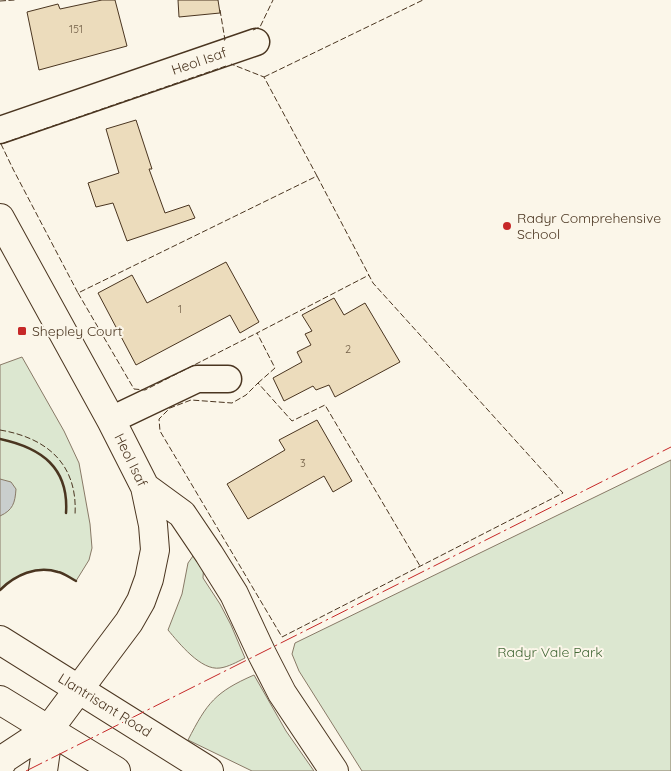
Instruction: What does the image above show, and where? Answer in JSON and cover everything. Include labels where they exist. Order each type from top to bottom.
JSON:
[{"type":"main road","name":"Heol Isaf","points":[[0,218],[111,420],[145,486],[156,550],[150,579],[141,601],[129,622],[49,729]]},
{"type":"main road","points":[[145,486],[182,514],[204,546],[234,594],[282,692],[334,771]]},
{"type":"main road","name":"Llantrisant Road","points":[[0,640],[210,771]]},
{"type":"main road","points":[[0,700],[116,771]]},
{"type":"main road","points":[[0,765],[5,758],[49,729]]},
{"type":"main road","points":[[43,771],[49,729]]},
{"type":"street","name":"Heol Isaf","points":[[0,130],[256,42]]},
{"type":"street","points":[[111,420],[198,379],[228,380]]},
{"type":"green space","points":[[22,357],[64,431],[79,463],[90,524],[92,548],[89,560],[76,581],[65,574],[42,570],[19,576],[0,590],[0,365]]},
{"type":"green space","name":"Radyr Vale Park","points":[[671,460],[671,771],[362,771],[299,671],[292,654],[295,643]]},
{"type":"green space","points":[[193,556],[197,556],[204,561],[203,578],[220,604],[245,658],[226,667],[213,668],[198,661],[184,649],[168,630],[182,594],[188,563]]},
{"type":"green space","points":[[254,675],[286,731],[314,771],[252,771],[188,740],[213,700],[230,687]]},
{"type":"shaded area","points":[[0,479],[11,482],[16,489],[12,506],[0,516]]},
{"type":"building","points":[[102,0],[115,0],[127,46],[39,70],[27,12],[58,4],[60,9]]},
{"type":"building","points":[[178,0],[218,0],[220,13],[179,17]]},
{"type":"building","points":[[136,120],[152,169],[149,169],[165,213],[189,205],[195,218],[127,241],[113,203],[96,207],[88,183],[119,173],[106,129]]},
{"type":"building","points":[[226,262],[259,322],[240,333],[230,315],[136,365],[98,293],[132,275],[147,303]]},
{"type":"building","points":[[334,298],[344,315],[365,303],[400,362],[335,397],[329,385],[316,390],[313,386],[284,401],[273,378],[302,362],[297,352],[311,345],[305,334],[312,331],[302,315]]},
{"type":"building","points":[[317,420],[352,481],[333,492],[324,476],[248,519],[227,484],[285,450],[279,440]]},
{"type":"fence","points":[[0,1],[15,0]]},
{"type":"fence","points":[[253,30],[260,27],[273,0]]},
{"type":"fence","points":[[264,77],[423,0]]},
{"type":"fence","points":[[220,10],[225,40],[223,40]]},
{"type":"fence","points":[[226,66],[1,144],[78,293],[317,176],[264,77],[231,64]]},
{"type":"fence","points":[[317,176],[373,283],[563,493],[282,637],[160,431],[159,419],[170,408],[191,400],[232,403],[246,395],[258,383],[292,421],[325,405],[420,566]]},
{"type":"fence","points":[[258,383],[275,368],[257,333],[369,275]]},
{"type":"fence","points":[[78,293],[134,389],[145,390],[257,333]]},
{"type":"fence","points":[[0,430],[32,440],[46,447],[57,457],[65,468],[71,482],[75,497],[75,515]]},
{"type":"wall","points":[[0,439],[28,448],[50,462],[58,472],[63,484],[66,497],[66,513]]},
{"type":"wall","points":[[0,590],[19,576],[42,570],[65,574],[76,581]]},
{"type":"power","points":[[26,771],[671,447]]},
{"type":"place","name":"Radyr Comprehensive School","points":[[507,226]]},
{"type":"place","name":"Shepley Court","points":[[22,331]]}]
